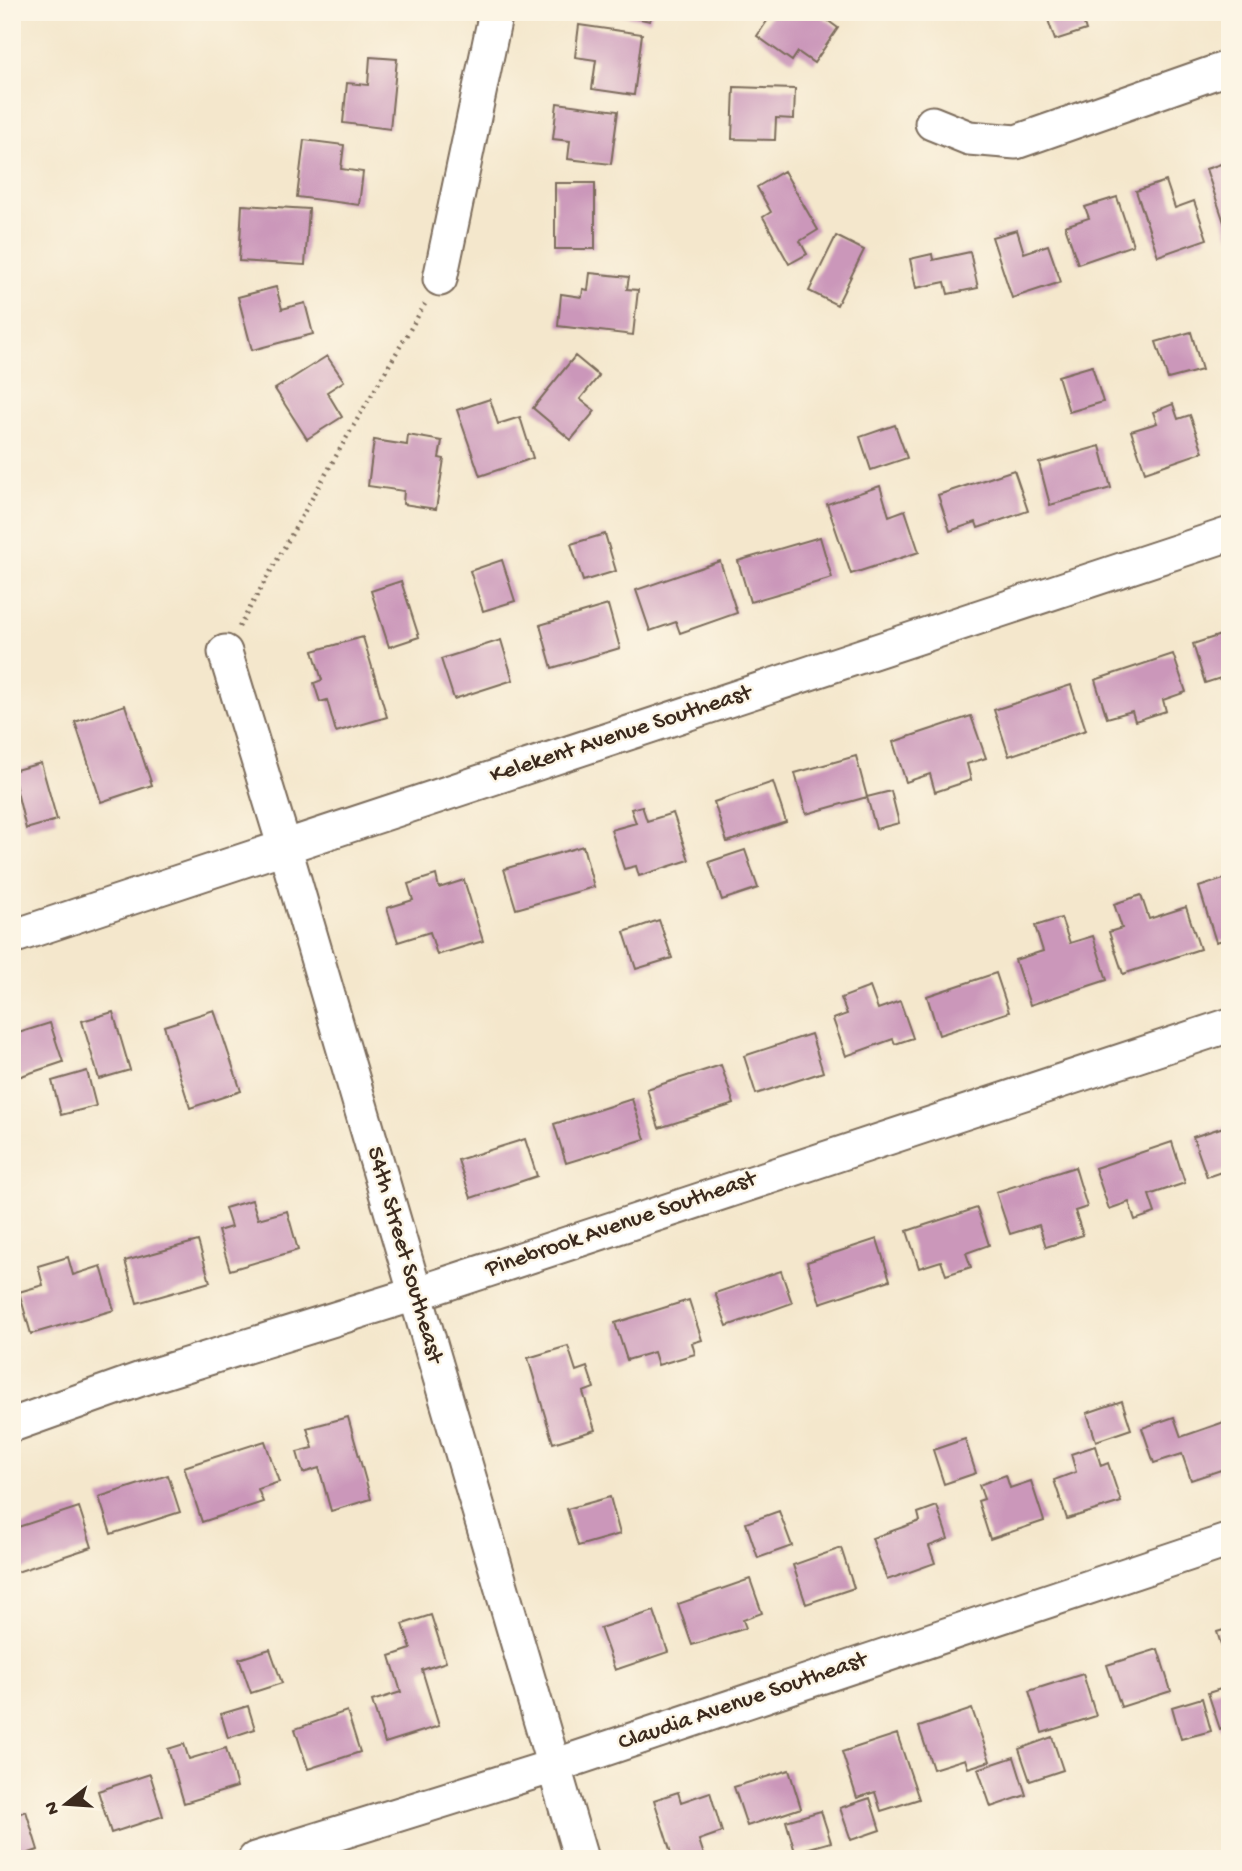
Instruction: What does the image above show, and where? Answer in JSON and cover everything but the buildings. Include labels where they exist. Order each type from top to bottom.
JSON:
[{"type":"street","points":[[440,279],[496,12]]},
{"type":"street","points":[[932,122],[969,138],[1016,142],[1230,67]]},
{"type":"street","name":"Kelekent Avenue Southeast","points":[[12,937],[1230,534]]},
{"type":"street","name":"54th Street Southeast","points":[[225,652],[581,1859]]},
{"type":"street","name":"Pinebrook Avenue Southeast","points":[[12,1424],[141,1379],[415,1294],[1230,1025]]},
{"type":"street","name":"Claudia Avenue Southeast","points":[[255,1859],[554,1766],[1230,1540]]},
{"type":"path","points":[[225,652],[440,279]]}]
